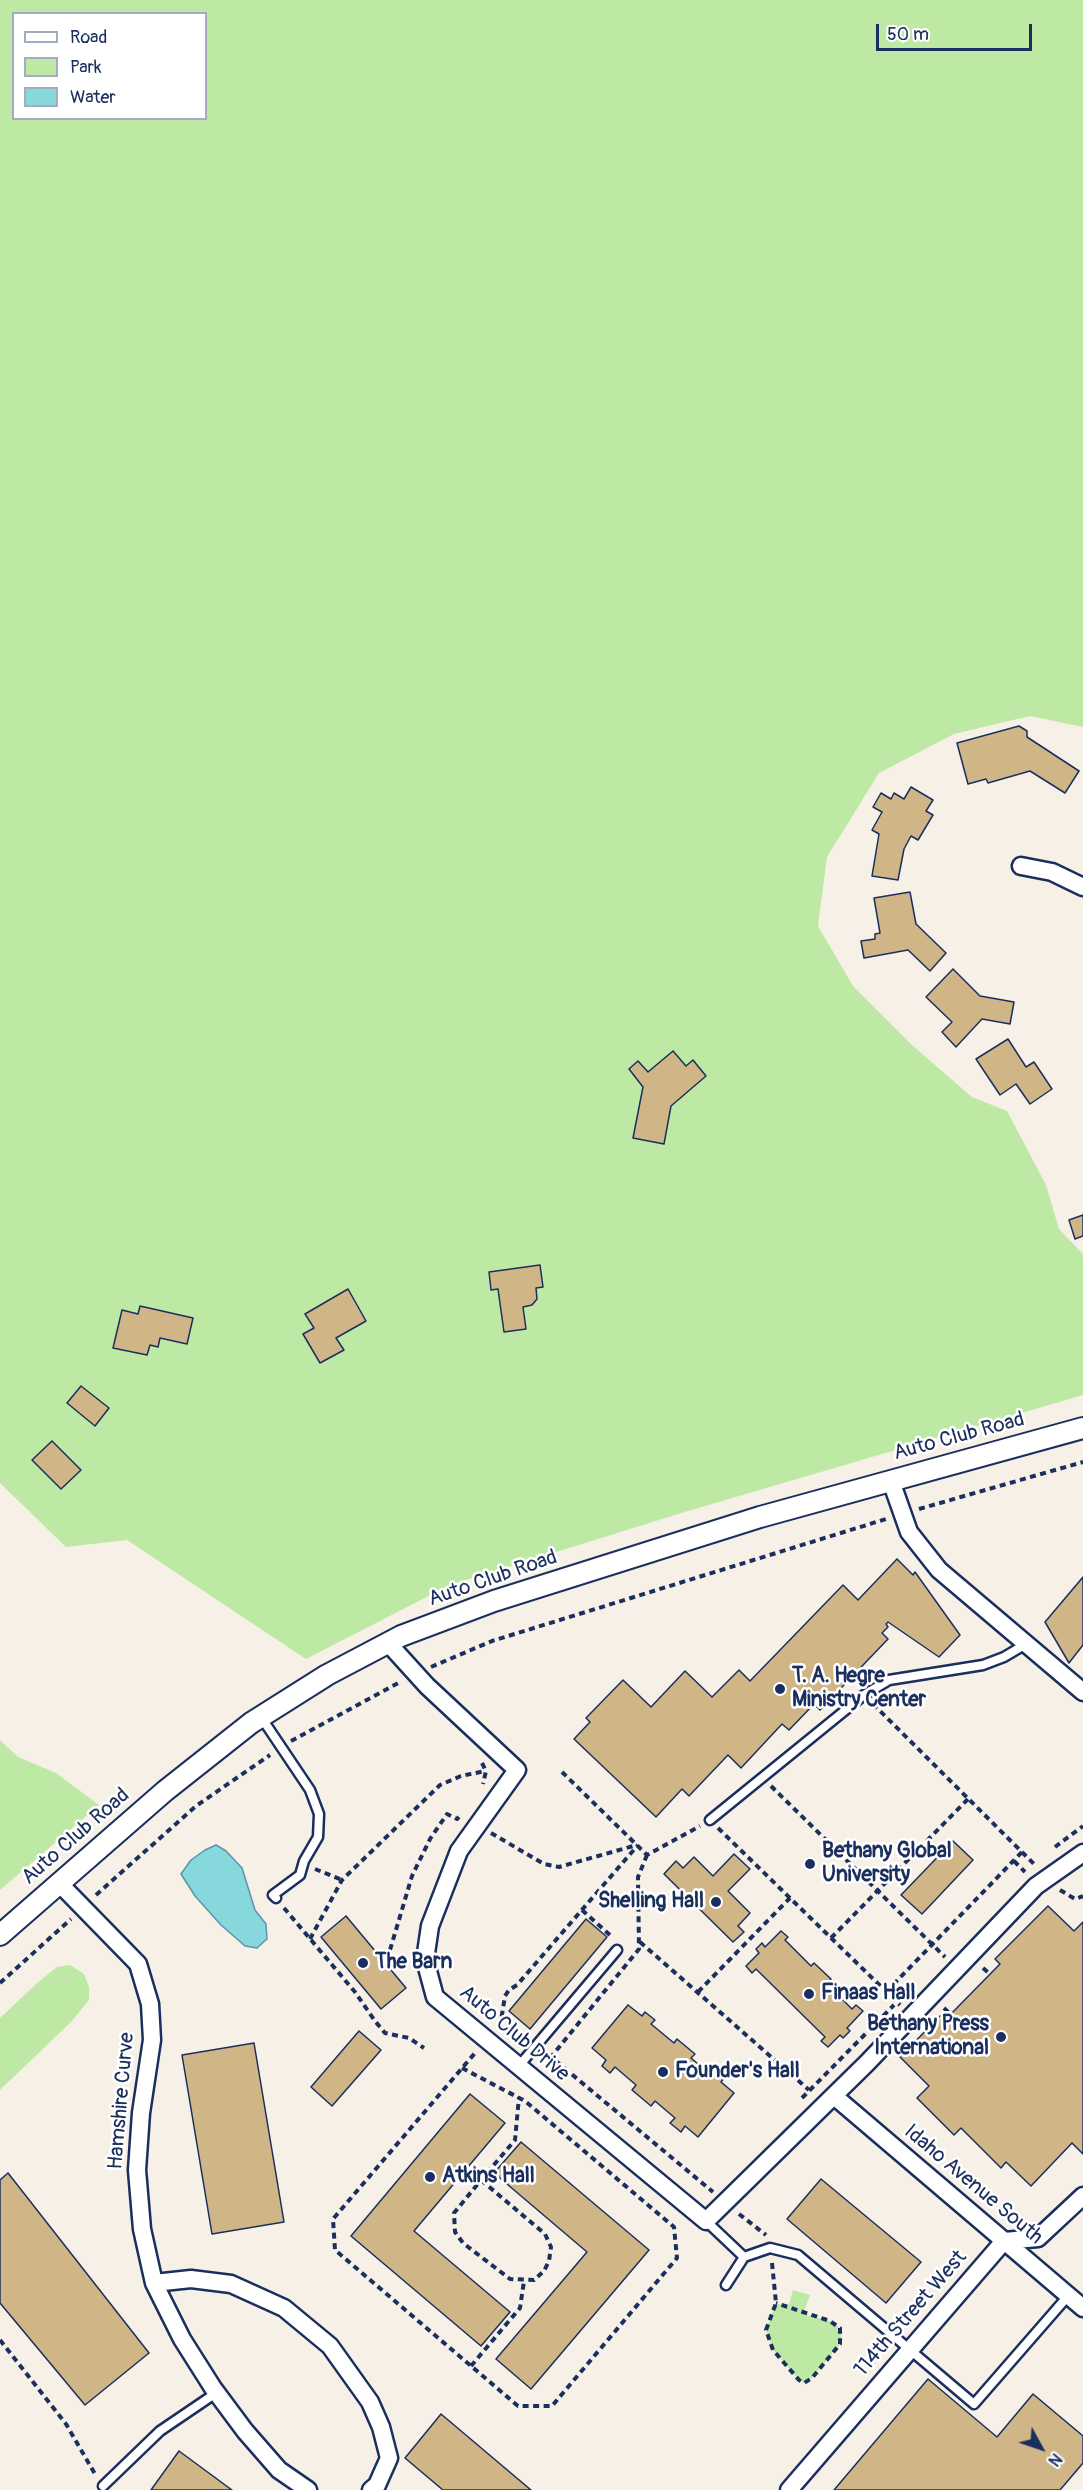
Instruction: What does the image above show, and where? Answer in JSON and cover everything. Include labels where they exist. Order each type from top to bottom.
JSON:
[{"type":"street","points":[[1022,866],[1052,872],[1083,887]]},
{"type":"street","name":"Auto Club Road","points":[[0,1935],[165,1791],[261,1717],[327,1675],[388,1643],[494,1601],[760,1517],[1083,1428]]},
{"type":"street","points":[[891,1481],[901,1515],[909,1532],[939,1570],[1083,1692]]},
{"type":"street","name":"Auto Club Drive","points":[[388,1643],[416,1674],[516,1770],[459,1851],[430,1926],[424,1960],[435,1997],[706,2221]]},
{"type":"street","points":[[706,2221],[834,2096],[1048,1877],[1083,1853]]},
{"type":"street","name":"Hamshire Curve","points":[[60,1883],[138,1964],[150,2004],[152,2040],[141,2113],[137,2170],[142,2229],[154,2283],[182,2339],[216,2393],[279,2470],[308,2490]]},
{"type":"street","name":"Idaho Avenue South","points":[[834,2096],[1083,2308]]},
{"type":"street","points":[[1004,2241],[1038,2238],[1083,2196]]},
{"type":"street","name":"114th Street West","points":[[789,2490],[1004,2241]]},
{"type":"street","points":[[154,2283],[191,2279],[231,2284],[284,2308],[330,2346],[370,2402],[381,2427],[389,2458],[377,2485],[371,2490]]},
{"type":"lane","points":[[710,1820],[864,1695],[889,1680],[983,1665],[1004,1657],[1026,1644]]},
{"type":"lane","points":[[261,1717],[310,1790],[319,1814],[318,1837],[303,1864],[300,1875],[273,1895],[276,1898]]},
{"type":"lane","points":[[518,2067],[617,1950]]},
{"type":"lane","points":[[706,2221],[744,2257]]},
{"type":"lane","points":[[726,2285],[744,2257],[770,2248],[798,2255],[974,2404],[1068,2295]]},
{"type":"lane","points":[[103,2486],[160,2431],[216,2393]]},
{"type":"path","points":[[0,1983],[196,1806],[304,1733],[416,1674],[492,1641],[901,1515],[1083,1462]]},
{"type":"path","points":[[400,1682],[408,1690]]},
{"type":"path","points":[[864,1695],[1066,1895],[1075,1899],[1083,1896]]},
{"type":"path","points":[[477,1792],[484,1782],[486,1772],[480,1761]]},
{"type":"path","points":[[310,1939],[342,1881],[440,1785],[461,1776],[486,1772]]},
{"type":"path","points":[[562,1772],[648,1855]]},
{"type":"path","points":[[762,1777],[944,1957],[977,1962],[990,1974]]},
{"type":"path","points":[[831,1938],[968,1799]]},
{"type":"path","points":[[390,1950],[412,1876],[430,1839],[447,1814],[457,1819],[464,1810]]},
{"type":"path","points":[[776,2303],[830,2321],[840,2328],[840,2344],[812,2378],[804,2383],[773,2350],[766,2330],[776,2303],[767,2236],[551,2057],[633,1959],[639,1948],[638,1877],[648,1855],[710,1820],[901,2006],[937,2003],[950,2014]]},
{"type":"path","points":[[478,1825],[544,1864],[559,1867],[638,1845]]},
{"type":"path","points":[[1048,1853],[1083,1826]]},
{"type":"path","points":[[462,2068],[519,2097],[674,2227],[677,2258],[552,2406],[518,2406],[335,2250],[333,2219],[462,2068],[486,2040],[499,2033],[505,1996],[509,1990],[516,1985],[638,1845]]},
{"type":"path","points":[[886,1992],[1022,1852]]},
{"type":"path","points":[[1032,1862],[1039,1859]]},
{"type":"path","points":[[303,1864],[342,1881]]},
{"type":"path","points":[[276,1898],[355,1992],[385,2033],[409,2038],[424,2048]]},
{"type":"path","points":[[698,1992],[790,1898]]},
{"type":"path","points":[[582,1910],[612,1936],[617,1950]]},
{"type":"path","points":[[639,1941],[809,2090]]},
{"type":"path","points":[[481,2180],[545,2234],[551,2247],[549,2261],[544,2271],[534,2280],[510,2279],[463,2243],[455,2232],[454,2213],[481,2180],[515,2140],[519,2097],[554,2060]]},
{"type":"path","points":[[471,2366],[520,2308],[524,2281]]},
{"type":"path","points":[[0,2340],[66,2424],[103,2486]]},
{"type":"green space","points":[[0,0],[1083,0],[1083,727],[1030,716],[954,734],[879,773],[827,857],[818,926],[853,986],[913,1046],[972,1097],[1007,1111],[1046,1185],[1059,1229],[1083,1254],[1083,1395],[688,1511],[450,1585],[306,1659],[127,1540],[66,1547],[0,1483]]},
{"type":"green space","points":[[0,1740],[18,1757],[56,1773],[99,1805],[0,1890]]},
{"type":"green space","points":[[70,1965],[84,1974],[89,1987],[89,2000],[71,2022],[0,2090],[0,2018],[57,1967]]},
{"type":"green space","points":[[793,2290],[810,2295],[803,2314],[830,2321],[840,2328],[841,2336],[840,2344],[812,2378],[804,2383],[773,2350],[766,2330],[776,2303],[788,2307]]},
{"type":"water","points":[[216,1845],[226,1851],[242,1868],[255,1910],[266,1924],[267,1939],[257,1948],[245,1946],[221,1925],[195,1896],[181,1874],[191,1860]]},
{"type":"building","points":[[1019,726],[1027,731],[1027,737],[1079,771],[1065,793],[1030,771],[988,783],[986,779],[968,784],[957,743]]},
{"type":"building","points":[[911,787],[933,800],[926,811],[933,815],[918,840],[911,836],[904,849],[898,880],[872,876],[879,834],[872,830],[882,812],[873,807],[881,793],[891,799],[894,793],[904,799]]},
{"type":"building","points":[[910,892],[916,924],[946,953],[930,971],[908,950],[864,958],[861,941],[875,939],[875,934],[880,933],[874,898]]},
{"type":"building","points":[[953,969],[980,996],[1014,1002],[1010,1024],[982,1019],[956,1047],[942,1032],[952,1022],[926,997]]},
{"type":"building","points":[[1008,1039],[1026,1067],[1034,1062],[1052,1089],[1030,1104],[1016,1084],[1000,1095],[976,1059]]},
{"type":"building","points":[[673,1051],[686,1066],[693,1060],[706,1076],[671,1106],[664,1144],[633,1138],[643,1087],[629,1069],[638,1061],[648,1072]]},
{"type":"building","points":[[1083,1215],[1083,1236],[1075,1239],[1069,1220]]},
{"type":"building","points":[[540,1265],[543,1287],[536,1288],[537,1299],[532,1305],[523,1307],[526,1329],[504,1332],[498,1289],[491,1290],[489,1272]]},
{"type":"building","points":[[348,1289],[366,1321],[336,1338],[344,1350],[320,1363],[303,1334],[314,1328],[305,1314]]},
{"type":"building","points":[[140,1306],[193,1318],[187,1344],[160,1338],[158,1347],[150,1345],[147,1355],[113,1348],[122,1310],[138,1314]]},
{"type":"building","points":[[81,1386],[109,1408],[95,1426],[67,1403]]},
{"type":"building","points":[[52,1441],[81,1470],[61,1489],[32,1460]]},
{"type":"building","name":"T. A. Hegre Ministry Center","points":[[897,1559],[913,1575],[915,1572],[960,1635],[939,1657],[888,1622],[886,1624],[888,1627],[882,1633],[888,1639],[820,1710],[814,1704],[789,1730],[782,1724],[741,1768],[728,1755],[689,1796],[682,1789],[656,1817],[574,1739],[590,1722],[586,1718],[623,1680],[651,1707],[685,1671],[712,1697],[739,1670],[750,1681],[843,1585],[858,1600]]},
{"type":"building","points":[[1083,1577],[1083,1645],[1069,1663],[1045,1622]]},
{"type":"building","points":[[953,1841],[973,1860],[922,1914],[901,1895]]},
{"type":"building","name":"Shelling Hall","points":[[734,1854],[750,1869],[728,1891],[750,1913],[738,1926],[744,1932],[733,1942],[664,1874],[676,1861],[683,1868],[694,1857],[713,1876]]},
{"type":"building","name":"Bethany Press International","points":[[1048,1906],[1074,1931],[1083,1922],[1083,2154],[1072,2143],[1031,2186],[1006,2162],[1001,2168],[961,2128],[954,2135],[917,2098],[929,2086],[900,2057],[942,2014],[947,2018],[1000,1964],[995,1959]]},
{"type":"building","name":"The Barn","points":[[346,1916],[406,1988],[381,2009],[321,1937]]},
{"type":"building","points":[[586,1919],[607,1937],[530,2029],[509,2011]]},
{"type":"building","name":"Finaas Hall","points":[[781,1931],[788,1937],[785,1940],[811,1966],[814,1963],[831,1979],[827,1984],[852,2009],[856,2005],[863,2011],[847,2028],[850,2031],[843,2038],[840,2035],[828,2047],[821,2041],[825,2037],[756,1969],[752,1973],[746,1966],[759,1953],[756,1949],[762,1943],[765,1947]]},
{"type":"building","name":"Founder's Hall","points":[[628,2005],[642,2016],[645,2012],[655,2020],[651,2024],[674,2043],[677,2039],[695,2054],[691,2058],[711,2075],[715,2071],[724,2078],[721,2082],[734,2093],[698,2137],[685,2126],[681,2132],[670,2123],[675,2118],[655,2101],[651,2106],[632,2090],[636,2085],[615,2067],[610,2073],[602,2066],[606,2060],[592,2048]]},
{"type":"building","points":[[359,2031],[381,2050],[332,2106],[311,2087]]},
{"type":"building","points":[[254,2043],[284,2222],[212,2234],[182,2055]]},
{"type":"building","name":"Atkins Hall","points":[[470,2094],[505,2123],[414,2231],[510,2312],[481,2346],[351,2236]]},
{"type":"building","name":"Atkins Hall","points":[[521,2142],[649,2250],[531,2389],[496,2359],[587,2252],[494,2173]]},
{"type":"building","points":[[8,2173],[149,2353],[85,2405],[0,2303],[0,2180]]},
{"type":"building","points":[[821,2179],[921,2262],[886,2303],[787,2219]]},
{"type":"building","points":[[928,2379],[997,2437],[1033,2394],[1083,2436],[1083,2463],[1060,2490],[834,2490]]},
{"type":"building","points":[[441,2414],[531,2490],[443,2490],[405,2458]]},
{"type":"building","points":[[179,2451],[232,2490],[151,2490]]},
{"type":"place","name":"T. A. Hegre Ministry Center","points":[[780,1689]]},
{"type":"place","name":"Bethany Global University","points":[[810,1864]]},
{"type":"place","name":"Shelling Hall","points":[[716,1902]]},
{"type":"place","name":"The Barn","points":[[363,1963]]},
{"type":"place","name":"Finaas Hall","points":[[809,1994]]},
{"type":"place","name":"Bethany Press International","points":[[1001,2037]]},
{"type":"place","name":"Founder's Hall","points":[[663,2072]]},
{"type":"place","name":"Atkins Hall","points":[[430,2177]]}]
